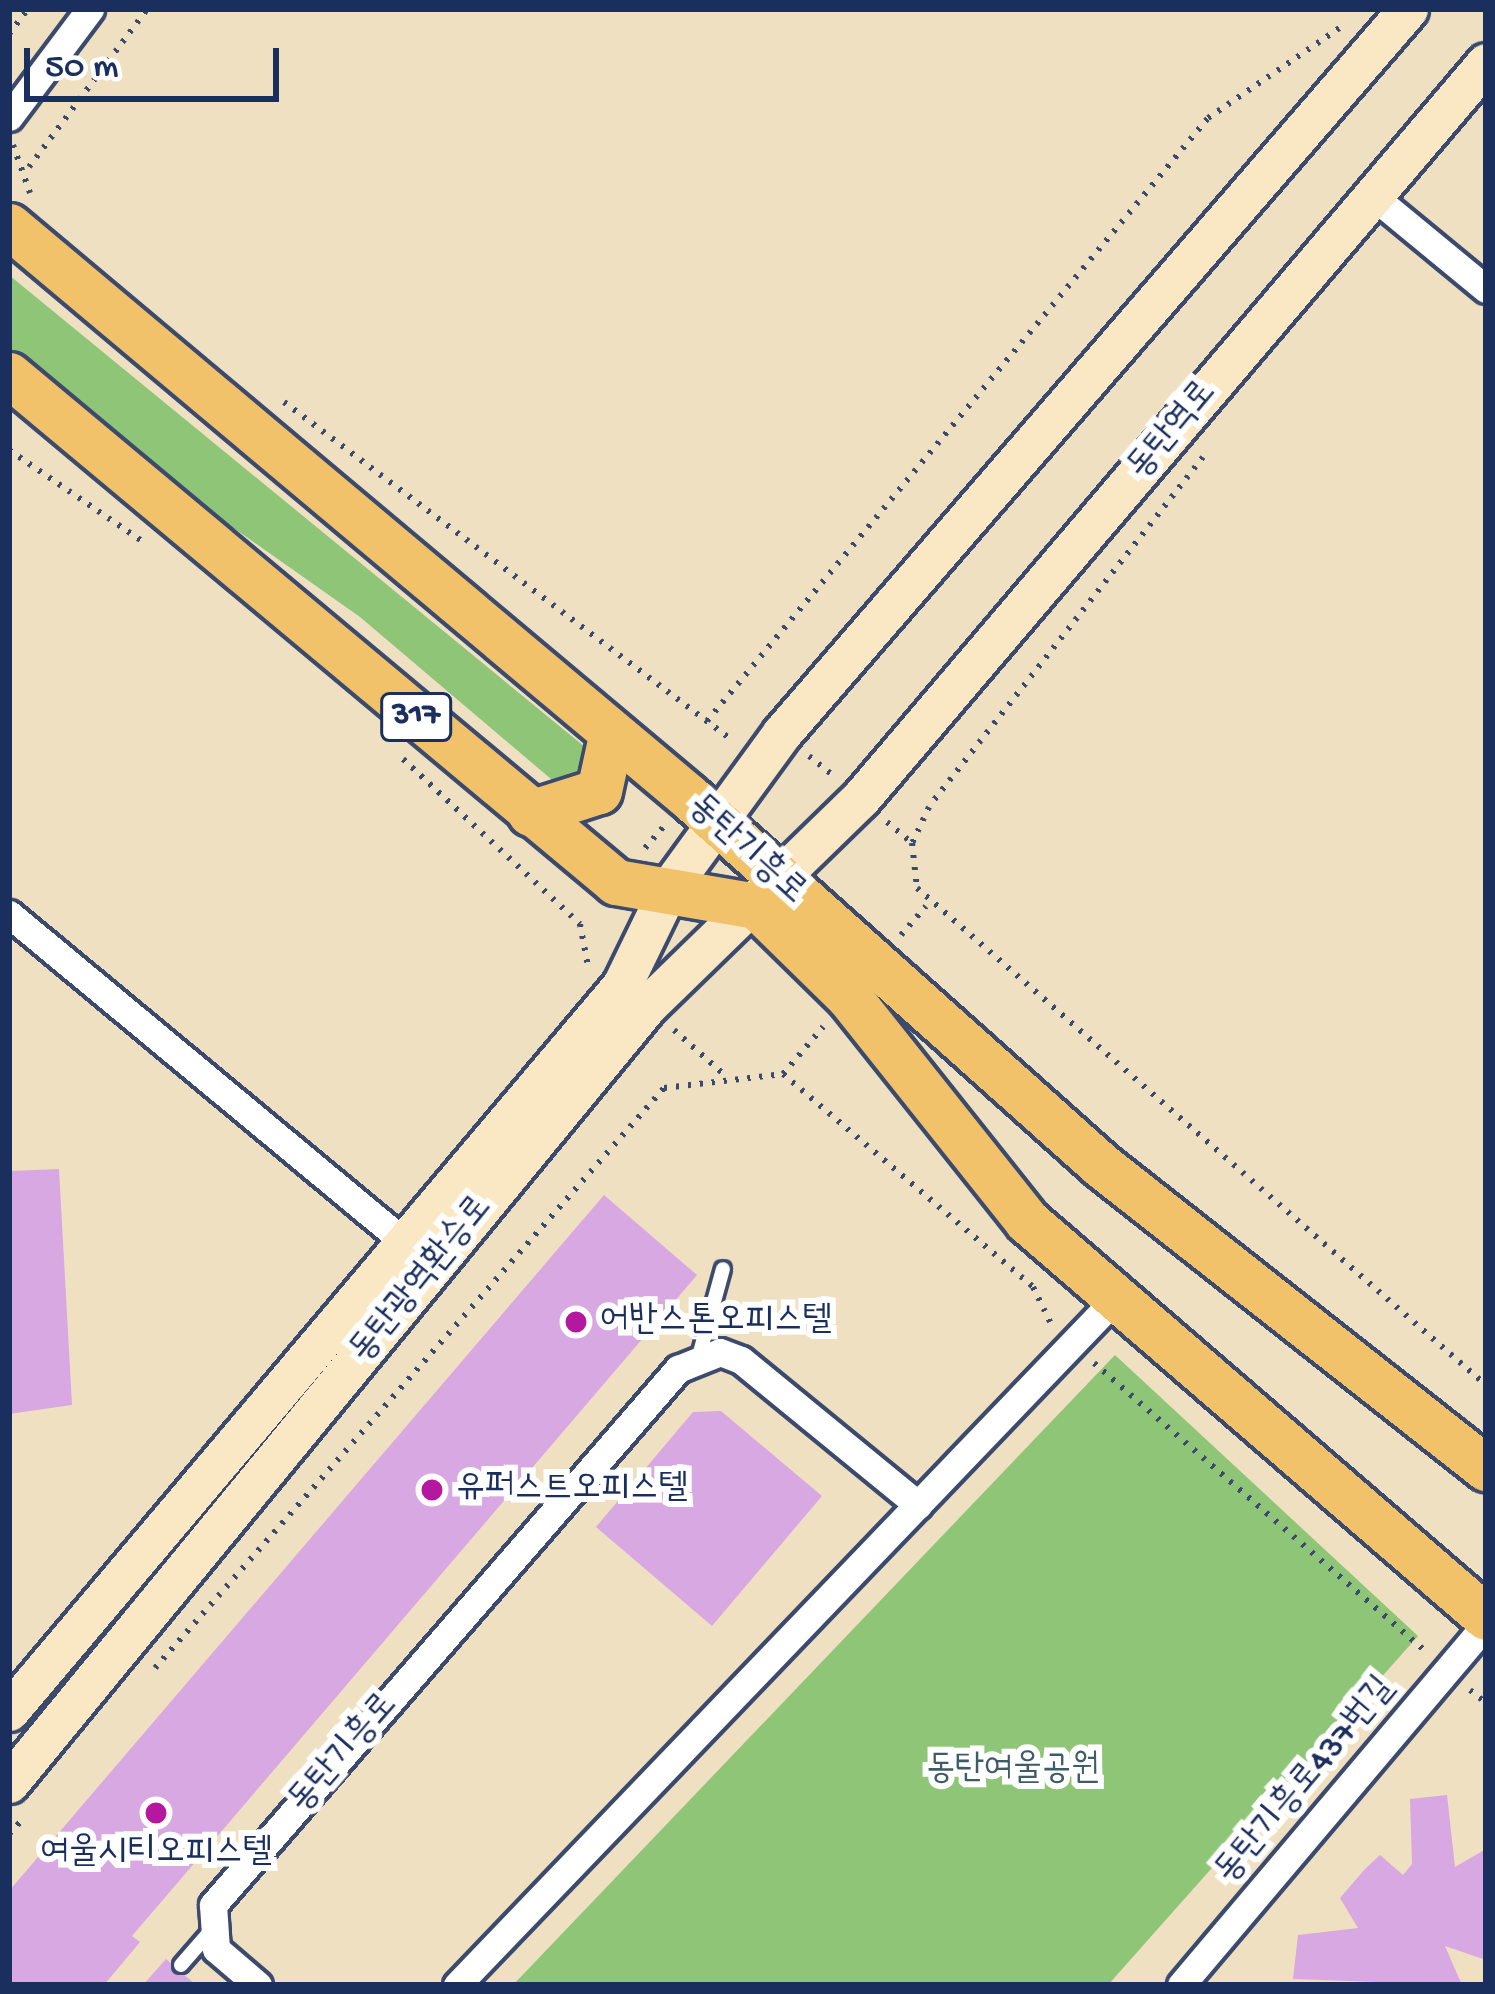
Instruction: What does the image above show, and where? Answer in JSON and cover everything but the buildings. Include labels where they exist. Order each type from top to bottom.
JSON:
[{"type":"main road","name":"동탄기흥로","points":[[22,215],[611,736],[702,810],[1027,1221],[1486,1621]]},
{"type":"main road","name":"317","points":[[9,375],[616,882]]},
{"type":"main road","points":[[530,813],[599,791],[611,736]]},
{"type":"main road","name":"동탄기흥로","points":[[616,882],[769,894],[1102,1166],[1486,1468]]},
{"type":"street","points":[[9,117],[90,9]]},
{"type":"street","name":"동탄광역환승로","points":[[9,1711],[409,1246],[622,985],[702,810],[782,733],[1408,9]]},
{"type":"street","name":"동탄역로","points":[[860,799],[1486,63]]},
{"type":"street","points":[[1373,196],[1486,289]]},
{"type":"street","name":"동탄광역환승로","points":[[23,1793],[647,1006],[769,894],[860,799]]},
{"type":"street","points":[[9,914],[409,1246]]},
{"type":"street","points":[[457,1985],[1114,1299]]},
{"type":"street","points":[[699,1356],[741,1360],[918,1504]]},
{"type":"street","name":"동탄기흥로","points":[[208,1934],[212,1905],[699,1356]]},
{"type":"street","name":"동탄기흥로437번길","points":[[1181,1985],[1486,1621]]},
{"type":"street","points":[[208,1934],[258,1985]]},
{"type":"lane","points":[[699,1356],[723,1269]]},
{"type":"lane","points":[[181,1965],[208,1934]]},
{"type":"path","points":[[9,34],[28,9]]},
{"type":"path","points":[[22,215],[29,167],[148,9]]},
{"type":"path","points":[[707,721],[1208,118],[1366,10]]},
{"type":"path","points":[[9,140],[29,167]]},
{"type":"path","points":[[266,388],[736,743],[702,810],[616,882],[580,924]]},
{"type":"path","points":[[1211,446],[929,807],[912,843],[917,888],[1486,1385]]},
{"type":"path","points":[[9,451],[152,548]]},
{"type":"path","points":[[390,743],[437,801],[580,924],[590,956]]},
{"type":"path","points":[[151,1672],[664,1088],[783,1074],[1033,1286],[1052,1327]]},
{"type":"path","points":[[1095,1364],[1486,1703]]},
{"type":"path","points":[[9,1834],[23,1793]]},
{"type":"green space","points":[[9,275],[585,747],[594,760],[564,790],[360,617],[137,460],[9,353]]},
{"type":"green space","name":"동탄여울공원","points":[[1115,1355],[1418,1636],[1108,1985],[513,1985]]},
{"type":"place","name":"어반스톤오피스텔","points":[[576,1322]]},
{"type":"place","name":"유퍼스트오피스텔","points":[[432,1490]]},
{"type":"place","name":"여울시티오피스텔","points":[[156,1813]]}]
